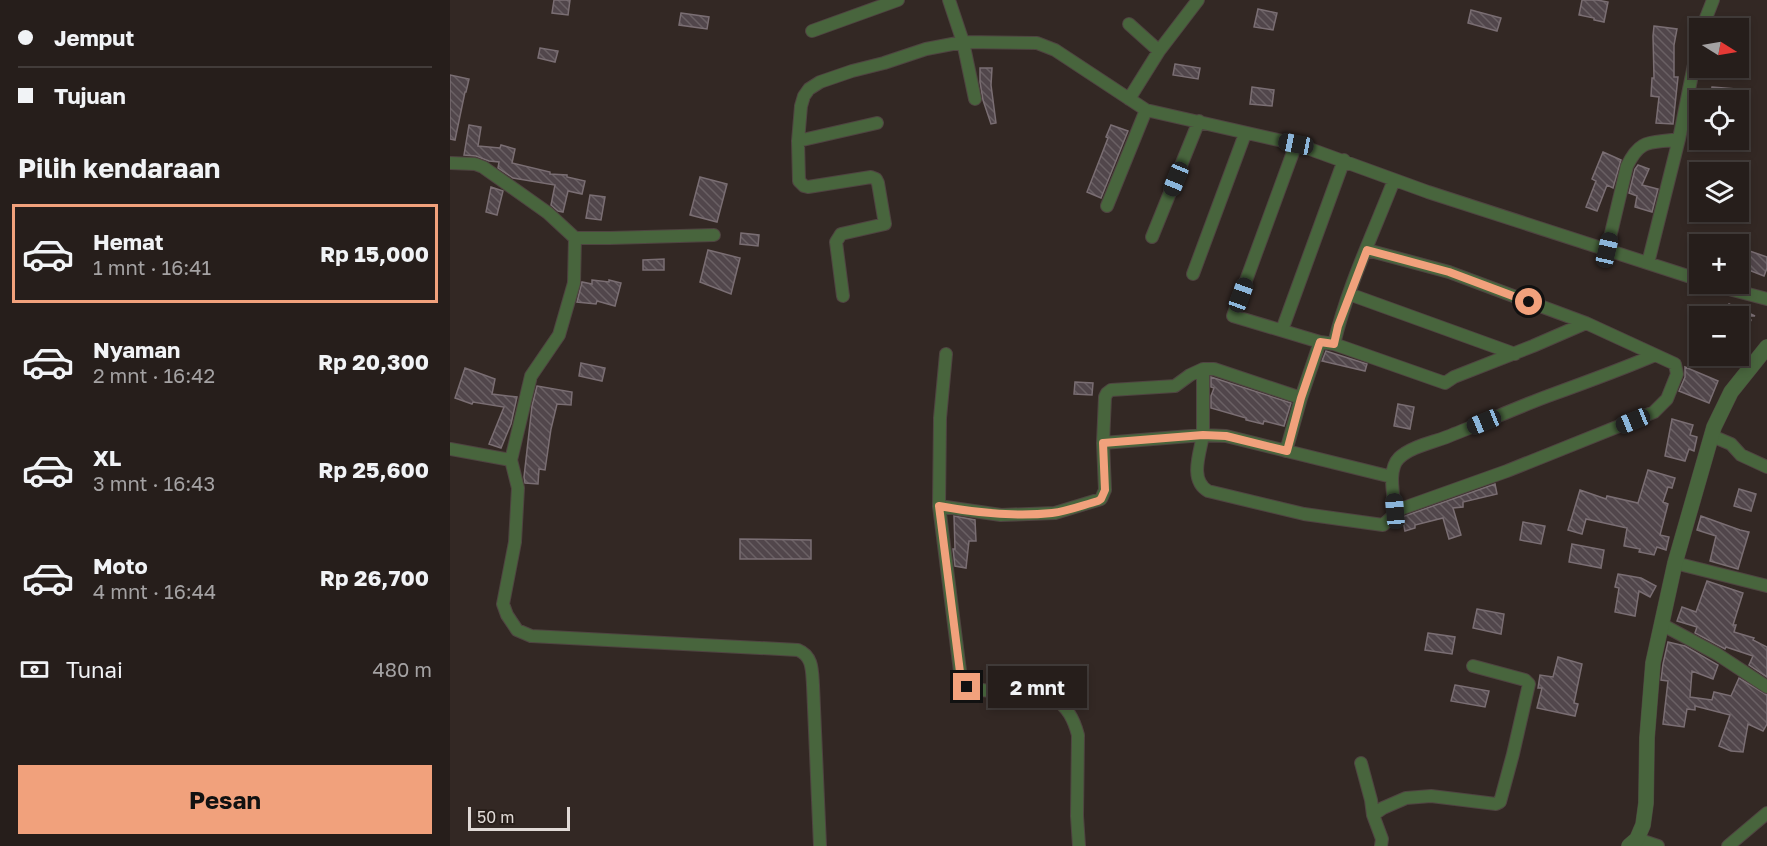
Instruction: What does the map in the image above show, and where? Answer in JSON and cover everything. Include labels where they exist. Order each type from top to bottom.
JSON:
[{"type":"street","points":[[812,31],[898,0]]},
{"type":"street","points":[[949,0],[963,42],[975,99]]},
{"type":"street","points":[[1129,99],[1160,51],[1198,0]]},
{"type":"street","points":[[1706,18],[1713,0]]},
{"type":"street","points":[[1129,24],[1160,51]]},
{"type":"street","points":[[843,296],[836,242],[841,234],[885,224],[878,183],[876,178],[871,177],[808,187],[799,181],[798,141],[804,96],[809,89],[820,82],[852,71],[963,42],[1037,43],[1055,50],[1146,110],[1296,144],[1394,180],[1689,276]]},
{"type":"street","points":[[1648,263],[1679,139],[1691,78]]},
{"type":"street","points":[[1107,206],[1146,110]]},
{"type":"street","points":[[1152,237],[1199,121]]},
{"type":"street","points":[[798,141],[877,123]]},
{"type":"street","points":[[1193,274],[1245,134]]},
{"type":"street","points":[[1607,250],[1631,156],[1643,144],[1679,139]]},
{"type":"street","points":[[1296,144],[1233,316],[1320,342],[1334,344],[1445,382],[1586,323]]},
{"type":"street","points":[[1282,330],[1344,160]]},
{"type":"street","points":[[450,163],[483,166],[548,213],[574,238],[714,234]]},
{"type":"street","points":[[1334,344],[1338,326],[1394,180]]},
{"type":"street","points":[[574,238],[574,283],[559,335],[531,376],[511,460],[518,488],[515,542],[503,604],[507,615],[517,630],[531,636],[798,650],[806,654],[811,663],[813,685],[820,846]]},
{"type":"street","points":[[1367,250],[1449,272],[1586,323],[1675,364],[1677,374],[1667,399],[1654,412],[1507,471],[1395,511]]},
{"type":"street","points":[[1350,294],[1515,354]]},
{"type":"street","points":[[1748,294],[1767,299]]},
{"type":"street","points":[[1287,451],[1301,398],[1320,342]]},
{"type":"street","points":[[1658,846],[1633,843],[1643,825],[1646,803],[1647,738],[1653,663],[1661,624],[1675,563],[1714,427],[1731,392],[1767,347]]},
{"type":"street","points":[[946,354],[940,418],[939,506],[961,679],[963,685],[973,689],[1054,698],[1065,704],[1076,725],[1078,735],[1079,846]]},
{"type":"street","points":[[1203,369],[1203,435],[1197,474],[1200,485],[1208,491],[1304,514],[1383,525],[1395,511],[1392,477],[1394,466],[1399,458],[1418,447],[1441,440],[1547,396],[1619,371],[1655,355]]},
{"type":"street","points":[[939,506],[1001,515],[1055,513],[1101,499],[1105,490],[1103,443],[1105,397],[1111,390],[1175,386],[1203,369],[1214,369],[1301,398]]},
{"type":"street","points":[[1103,443],[1203,435],[1226,436],[1392,477]]},
{"type":"street","points":[[1712,435],[1731,444],[1741,455],[1767,466]]},
{"type":"street","points":[[450,448],[511,460]]},
{"type":"street","points":[[1675,563],[1767,586]]},
{"type":"street","points":[[1661,624],[1717,654],[1767,687]]},
{"type":"street","points":[[1373,815],[1406,798],[1431,796],[1496,804],[1500,802],[1514,754],[1528,684],[1525,680],[1473,666]]},
{"type":"street","points":[[1361,763],[1373,815],[1382,839],[1381,846]]},
{"type":"street","points":[[1728,846],[1767,813]]},
{"type":"building","points":[[554,0],[570,0],[568,15],[552,13]]},
{"type":"building","points":[[1582,0],[1608,2],[1604,22],[1579,15]]},
{"type":"building","points":[[1258,9],[1277,13],[1273,30],[1254,27]]},
{"type":"building","points":[[1471,10],[1501,18],[1497,31],[1468,23]]},
{"type":"building","points":[[681,13],[709,17],[707,29],[679,25]]},
{"type":"building","points":[[1654,26],[1677,29],[1674,45],[1674,77],[1678,77],[1673,124],[1656,123],[1659,97],[1651,96],[1652,78],[1654,78]]},
{"type":"building","points":[[540,48],[558,51],[555,62],[538,58]]},
{"type":"building","points":[[1175,64],[1200,68],[1198,79],[1173,75]]},
{"type":"building","points":[[980,68],[992,68],[991,85],[996,123],[991,124],[983,100]]},
{"type":"building","points":[[450,75],[469,79],[455,140],[450,139]]},
{"type":"building","points":[[1252,87],[1274,90],[1272,106],[1250,104]]},
{"type":"building","points":[[1712,87],[1736,89],[1736,90],[1712,90]]},
{"type":"building","points":[[469,125],[481,127],[478,146],[500,148],[501,145],[515,149],[512,163],[585,181],[582,194],[568,191],[563,212],[558,211],[551,205],[555,185],[513,178],[498,168],[499,162],[464,155]]},
{"type":"building","points":[[1111,125],[1128,131],[1101,198],[1087,192]]},
{"type":"building","points":[[1603,152],[1621,160],[1613,188],[1607,185],[1597,211],[1586,207],[1596,181],[1592,179]]},
{"type":"building","points":[[1638,165],[1649,169],[1642,185],[1658,189],[1652,212],[1635,207],[1637,196],[1629,193]]},
{"type":"building","points":[[700,177],[727,184],[717,222],[690,215]]},
{"type":"building","points":[[491,187],[503,191],[497,215],[486,212]]},
{"type":"building","points":[[590,195],[605,197],[601,220],[586,218]]},
{"type":"building","points":[[741,233],[759,235],[758,246],[740,244]]},
{"type":"building","points":[[708,250],[740,258],[731,294],[700,282]]},
{"type":"building","points":[[1749,251],[1767,257],[1764,276],[1749,270]]},
{"type":"building","points":[[664,259],[664,270],[643,270],[643,260]]},
{"type":"building","points":[[592,280],[621,283],[615,306],[597,301],[596,304],[577,302],[582,282],[592,284]]},
{"type":"building","points":[[1326,351],[1367,364],[1365,371],[1322,361]]},
{"type":"building","points":[[581,363],[605,368],[602,381],[579,376]]},
{"type":"building","points":[[1685,367],[1718,381],[1709,403],[1679,391],[1685,377]]},
{"type":"building","points":[[465,368],[495,379],[492,394],[517,397],[511,424],[501,448],[489,444],[504,407],[473,402],[472,404],[455,398]]},
{"type":"building","points":[[1211,377],[1291,403],[1284,426],[1264,421],[1263,424],[1246,420],[1246,418],[1211,408],[1214,388],[1211,387]]},
{"type":"building","points":[[1075,382],[1093,383],[1092,395],[1074,394]]},
{"type":"building","points":[[537,386],[572,392],[571,405],[557,404],[545,470],[539,469],[538,484],[525,483],[524,477],[532,406]]},
{"type":"building","points":[[1398,404],[1414,407],[1410,429],[1394,426]]},
{"type":"building","points":[[1672,419],[1693,425],[1690,435],[1697,437],[1694,451],[1689,449],[1685,461],[1665,456]]},
{"type":"building","points":[[1648,470],[1675,478],[1672,488],[1668,487],[1663,502],[1668,504],[1660,535],[1669,537],[1666,550],[1657,547],[1654,555],[1639,552],[1640,549],[1624,546],[1627,528],[1586,519],[1582,534],[1568,530],[1580,490],[1606,499],[1607,496],[1638,503]]},
{"type":"building","points":[[1495,484],[1497,494],[1463,502],[1463,507],[1453,508],[1461,535],[1449,539],[1443,518],[1415,525],[1415,528],[1405,531],[1402,517]]},
{"type":"building","points":[[1739,489],[1756,494],[1751,511],[1734,506]]},
{"type":"building","points":[[954,516],[975,520],[976,541],[969,541],[966,568],[955,566]]},
{"type":"building","points":[[1701,516],[1749,532],[1738,569],[1710,561],[1716,536],[1697,530]]},
{"type":"building","points":[[1523,522],[1545,526],[1541,544],[1520,540]]},
{"type":"building","points":[[740,539],[811,540],[811,559],[740,559]]},
{"type":"building","points":[[1572,544],[1604,550],[1601,568],[1569,562]]},
{"type":"building","points":[[1618,574],[1641,578],[1656,586],[1650,597],[1639,591],[1635,616],[1615,612],[1619,588],[1615,587]]},
{"type":"building","points":[[1707,581],[1743,593],[1733,625],[1736,625],[1734,632],[1754,638],[1753,640],[1767,647],[1767,677],[1749,665],[1753,656],[1726,647],[1725,649],[1695,633],[1697,627],[1677,621],[1682,607],[1696,612]]},
{"type":"building","points":[[1477,609],[1504,614],[1501,634],[1473,628]]},
{"type":"building","points":[[1428,633],[1455,637],[1452,654],[1425,650]]},
{"type":"building","points":[[1668,642],[1685,646],[1718,665],[1713,679],[1692,671],[1690,697],[1712,700],[1714,692],[1731,696],[1739,678],[1767,695],[1767,724],[1763,731],[1748,724],[1743,752],[1731,751],[1719,746],[1730,715],[1695,706],[1695,710],[1687,709],[1684,727],[1663,724],[1668,681],[1661,680]]},
{"type":"building","points":[[1558,657],[1582,664],[1574,703],[1578,704],[1575,716],[1537,708],[1542,688],[1538,688],[1540,675],[1553,677]]},
{"type":"building","points":[[1455,685],[1489,691],[1485,707],[1451,701]]},
{"type":"route","points":[[967,687],[963,685],[961,679],[939,506],[1001,515],[1055,513],[1098,501],[1105,490],[1103,443],[1203,435],[1226,436],[1287,451],[1301,398],[1320,342],[1334,344],[1338,326],[1367,250],[1449,272],[1529,302]]}]
